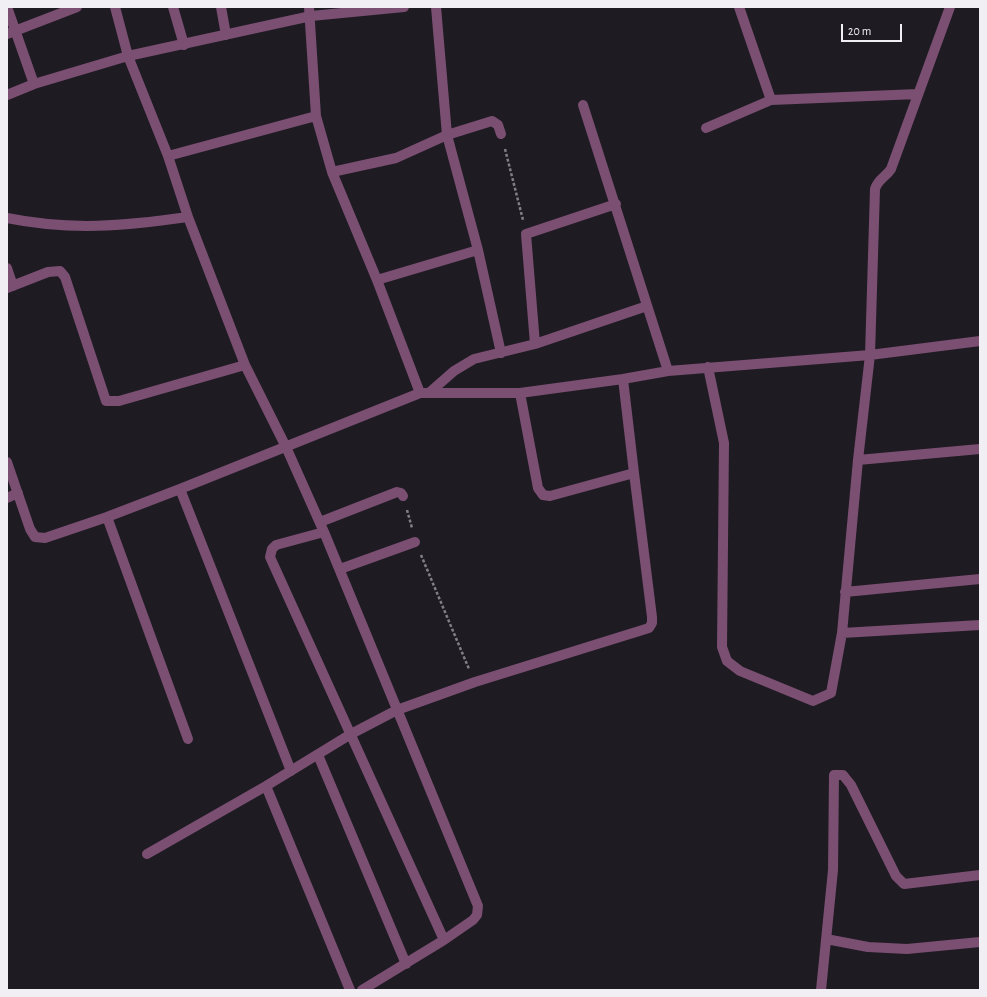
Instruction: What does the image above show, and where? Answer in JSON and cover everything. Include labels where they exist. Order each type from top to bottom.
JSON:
[{"type":"street","points":[[7,7],[11,32],[34,84]]},
{"type":"street","points":[[11,32],[77,7]]},
{"type":"street","points":[[115,7],[128,56],[168,156],[188,217],[245,365],[286,447],[320,522],[478,906],[477,915],[473,920],[406,964],[362,990]]},
{"type":"street","points":[[173,7],[184,45]]},
{"type":"street","points":[[221,7],[226,35]]},
{"type":"street","points":[[7,95],[34,84],[128,56],[226,35],[310,12],[404,7]]},
{"type":"street","points":[[436,7],[447,135],[478,250],[501,353]]},
{"type":"street","points":[[739,7],[771,100]]},
{"type":"street","points":[[708,367],[724,443],[722,647],[727,661],[740,672],[813,701],[831,693],[842,633],[858,460],[870,355],[875,189],[880,179],[888,174],[891,169],[950,7]]},
{"type":"street","points":[[310,12],[316,116],[332,172],[425,393]]},
{"type":"street","points":[[706,128],[771,100],[918,94]]},
{"type":"street","points":[[584,105],[668,371]]},
{"type":"street","points":[[168,156],[316,116]]},
{"type":"street","points":[[332,172],[396,158],[447,135],[492,121],[498,125],[501,134]]},
{"type":"street","points":[[535,344],[526,234],[616,204]]},
{"type":"street","points":[[7,218],[35,224],[84,228],[133,225],[188,217]]},
{"type":"street","points":[[377,280],[478,250]]},
{"type":"street","points":[[7,268],[10,287],[55,270],[60,271],[65,277],[106,401],[119,401],[245,365]]},
{"type":"street","points":[[7,462],[30,529],[35,537],[44,538],[107,517],[425,393],[474,358],[535,344],[647,306]]},
{"type":"street","points":[[425,393],[520,393],[623,379],[668,371],[870,355],[980,341]]},
{"type":"street","points":[[147,854],[266,786],[351,734],[397,710],[475,682],[649,628],[652,623],[652,617],[623,379]]},
{"type":"street","points":[[520,393],[538,488],[543,495],[557,495],[634,473]]},
{"type":"street","points":[[858,460],[980,449]]},
{"type":"street","points":[[180,489],[291,771]]},
{"type":"street","points":[[320,522],[397,492],[401,493],[403,496]]},
{"type":"street","points":[[7,498],[18,493]]},
{"type":"street","points":[[107,517],[188,739]]},
{"type":"street","points":[[324,532],[276,545],[272,549],[270,557],[444,940]]},
{"type":"street","points":[[340,569],[415,542]]},
{"type":"street","points":[[845,592],[980,579]]},
{"type":"street","points":[[842,633],[980,625]]},
{"type":"street","points":[[318,755],[406,964]]},
{"type":"street","points":[[821,990],[833,870],[834,775],[843,775],[851,785],[896,876],[904,884],[980,875]]},
{"type":"street","points":[[266,786],[350,990]]},
{"type":"street","points":[[826,939],[868,947],[907,949],[980,942]]},
{"type":"path","points":[[501,134],[526,234]]},
{"type":"path","points":[[403,496],[415,542],[475,682]]}]
